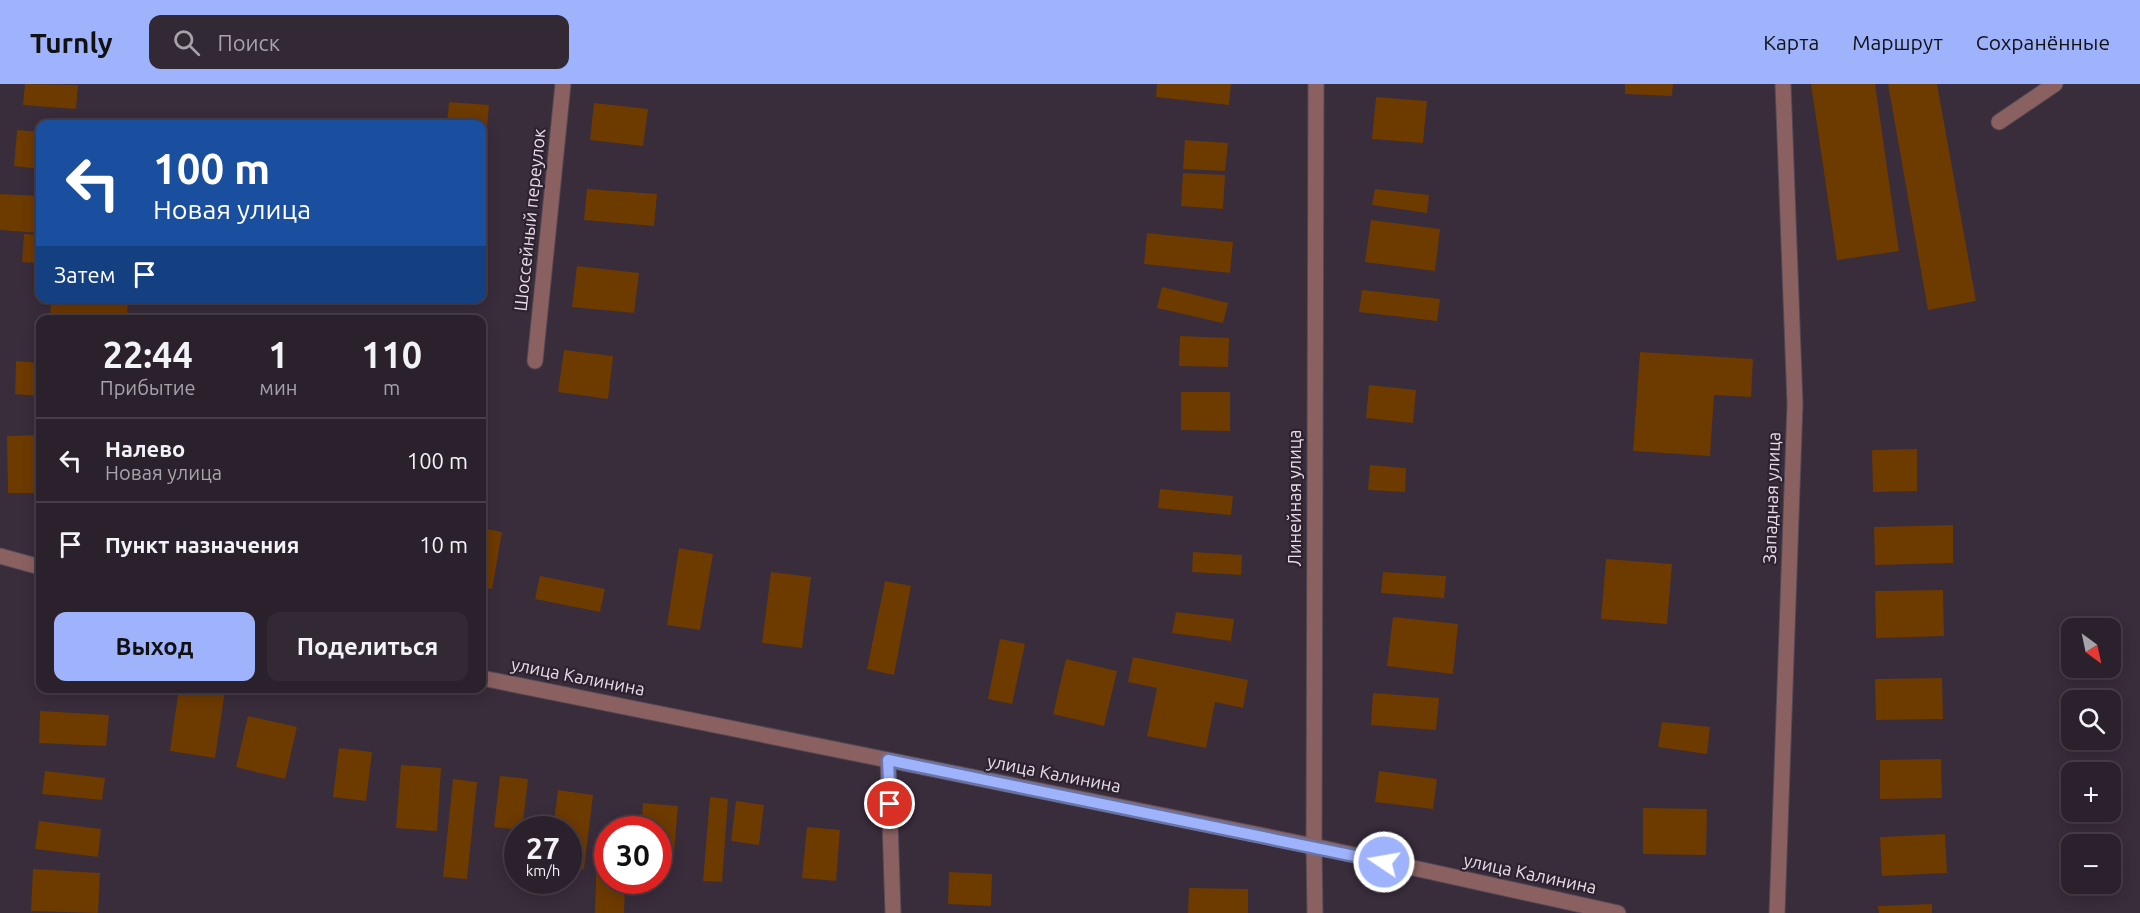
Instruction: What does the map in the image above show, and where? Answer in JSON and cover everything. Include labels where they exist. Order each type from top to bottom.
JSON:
[{"type":"street","name":"Шоссейный переулок","points":[[535,361],[563,84]]},
{"type":"street","name":"Линейная улица","points":[[1315,913],[1316,84]]},
{"type":"street","name":"Западная улица","points":[[1777,913],[1795,404],[1783,84]]},
{"type":"street","points":[[1998,122],[2055,84]]},
{"type":"street","points":[[0,556],[36,566]]},
{"type":"street","name":"улица Калинина","points":[[486,679],[1314,846],[1618,913]]},
{"type":"street","points":[[888,760],[893,913]]},
{"type":"building","points":[[25,84],[78,85],[76,109],[23,105]]},
{"type":"building","points":[[1157,84],[1231,84],[1229,105],[1156,97]]},
{"type":"building","points":[[1625,84],[1673,84],[1672,96],[1625,94]]},
{"type":"building","points":[[1811,84],[1875,84],[1899,251],[1837,260]]},
{"type":"building","points":[[1888,84],[1937,84],[1976,301],[1928,310]]},
{"type":"building","points":[[1376,97],[1427,101],[1423,143],[1372,139]]},
{"type":"building","points":[[449,102],[489,105],[486,137],[486,120],[447,120]]},
{"type":"building","points":[[594,103],[648,109],[643,146],[590,140]]},
{"type":"building","points":[[17,130],[36,132],[36,169],[14,166]]},
{"type":"building","points":[[1185,140],[1228,143],[1225,171],[1183,169]]},
{"type":"building","points":[[1183,173],[1225,175],[1223,209],[1181,206]]},
{"type":"building","points":[[587,189],[657,194],[654,226],[584,220]]},
{"type":"building","points":[[1375,189],[1429,195],[1427,213],[1372,205]]},
{"type":"building","points":[[0,194],[36,196],[36,233],[0,230]]},
{"type":"building","points":[[1371,220],[1440,229],[1435,271],[1365,262]]},
{"type":"building","points":[[1147,233],[1233,242],[1230,273],[1144,264]]},
{"type":"building","points":[[24,234],[36,235],[36,263],[22,262]]},
{"type":"building","points":[[577,266],[639,273],[634,313],[572,307]]},
{"type":"building","points":[[1162,287],[1228,303],[1223,323],[1157,308]]},
{"type":"building","points":[[1362,290],[1440,299],[1437,321],[1359,312]]},
{"type":"building","points":[[51,303],[128,303],[127,315],[50,315]]},
{"type":"building","points":[[1180,336],[1229,338],[1228,367],[1179,366]]},
{"type":"building","points":[[564,350],[613,356],[608,399],[558,392]]},
{"type":"building","points":[[1640,352],[1753,359],[1751,397],[1714,395],[1710,456],[1633,451]]},
{"type":"building","points":[[16,361],[36,363],[36,396],[15,394]]},
{"type":"building","points":[[1369,385],[1416,390],[1413,423],[1366,418]]},
{"type":"building","points":[[1181,392],[1230,392],[1230,431],[1181,430]]},
{"type":"building","points":[[36,435],[36,493],[8,493],[7,436]]},
{"type":"building","points":[[1917,449],[1917,491],[1873,492],[1872,450]]},
{"type":"building","points":[[1370,465],[1406,468],[1405,492],[1368,490]]},
{"type":"building","points":[[1160,489],[1233,496],[1231,515],[1158,508]]},
{"type":"building","points":[[1953,525],[1953,563],[1875,565],[1874,527]]},
{"type":"building","points":[[486,529],[502,532],[492,589],[486,588]]},
{"type":"building","points":[[679,548],[713,554],[700,630],[667,625]]},
{"type":"building","points":[[1193,552],[1242,555],[1241,575],[1192,572]]},
{"type":"building","points":[[1606,559],[1672,564],[1667,624],[1601,619]]},
{"type":"building","points":[[771,572],[811,577],[802,648],[762,643]]},
{"type":"building","points":[[1383,572],[1446,576],[1444,598],[1381,593]]},
{"type":"building","points":[[540,576],[605,589],[600,612],[535,599]]},
{"type":"building","points":[[885,581],[911,586],[894,675],[867,669]]},
{"type":"building","points":[[1943,590],[1944,636],[1876,638],[1875,591]]},
{"type":"building","points":[[1176,612],[1234,619],[1231,641],[1172,633]]},
{"type":"building","points":[[1393,617],[1458,624],[1453,674],[1387,666]]},
{"type":"building","points":[[1000,639],[1025,644],[1012,704],[988,699]]},
{"type":"building","points":[[1133,657],[1248,680],[1243,708],[1215,702],[1206,748],[1147,736],[1157,688],[1128,682]]},
{"type":"building","points":[[1066,659],[1117,671],[1104,726],[1053,714]]},
{"type":"building","points":[[1942,678],[1943,719],[1876,720],[1875,679]]},
{"type":"building","points":[[178,693],[225,693],[215,758],[170,751]]},
{"type":"building","points":[[1373,693],[1439,698],[1436,730],[1371,725]]},
{"type":"building","points":[[40,711],[109,715],[106,746],[39,743]]},
{"type":"building","points":[[248,716],[297,727],[285,779],[236,767]]},
{"type":"building","points":[[1662,722],[1710,727],[1707,754],[1658,747]]},
{"type":"building","points":[[339,748],[372,752],[366,801],[333,797]]},
{"type":"building","points":[[1941,759],[1942,798],[1880,799],[1880,760]]},
{"type":"building","points":[[401,765],[441,768],[437,831],[396,828]]},
{"type":"building","points":[[45,771],[105,778],[102,800],[42,794]]},
{"type":"building","points":[[1379,771],[1437,779],[1433,809],[1375,802]]},
{"type":"building","points":[[500,776],[528,779],[524,816],[504,816],[504,828],[494,827]]},
{"type":"building","points":[[453,779],[477,782],[467,879],[443,877]]},
{"type":"building","points":[[558,790],[593,795],[584,869],[582,869],[582,816],[555,816]]},
{"type":"building","points":[[710,797],[728,799],[722,882],[703,881]]},
{"type":"building","points":[[736,801],[764,805],[759,845],[731,841]]},
{"type":"building","points":[[643,803],[678,806],[674,853],[672,853],[672,816],[642,816]]},
{"type":"building","points":[[1643,808],[1707,809],[1706,855],[1643,854]]},
{"type":"building","points":[[39,821],[101,829],[98,857],[35,849]]},
{"type":"building","points":[[807,827],[840,830],[836,881],[802,878]]},
{"type":"building","points":[[1945,834],[1947,873],[1882,876],[1880,837]]},
{"type":"building","points":[[33,869],[100,873],[98,913],[31,911]]},
{"type":"building","points":[[949,872],[992,874],[991,906],[948,904]]},
{"type":"building","points":[[1189,888],[1248,889],[1248,913],[1188,913]]},
{"type":"building","points":[[596,894],[625,894],[624,913],[595,913]]},
{"type":"building","points":[[1932,904],[1932,913],[1879,913],[1878,906]]},
{"type":"route","points":[[890,804],[888,760],[1384,862]]}]
